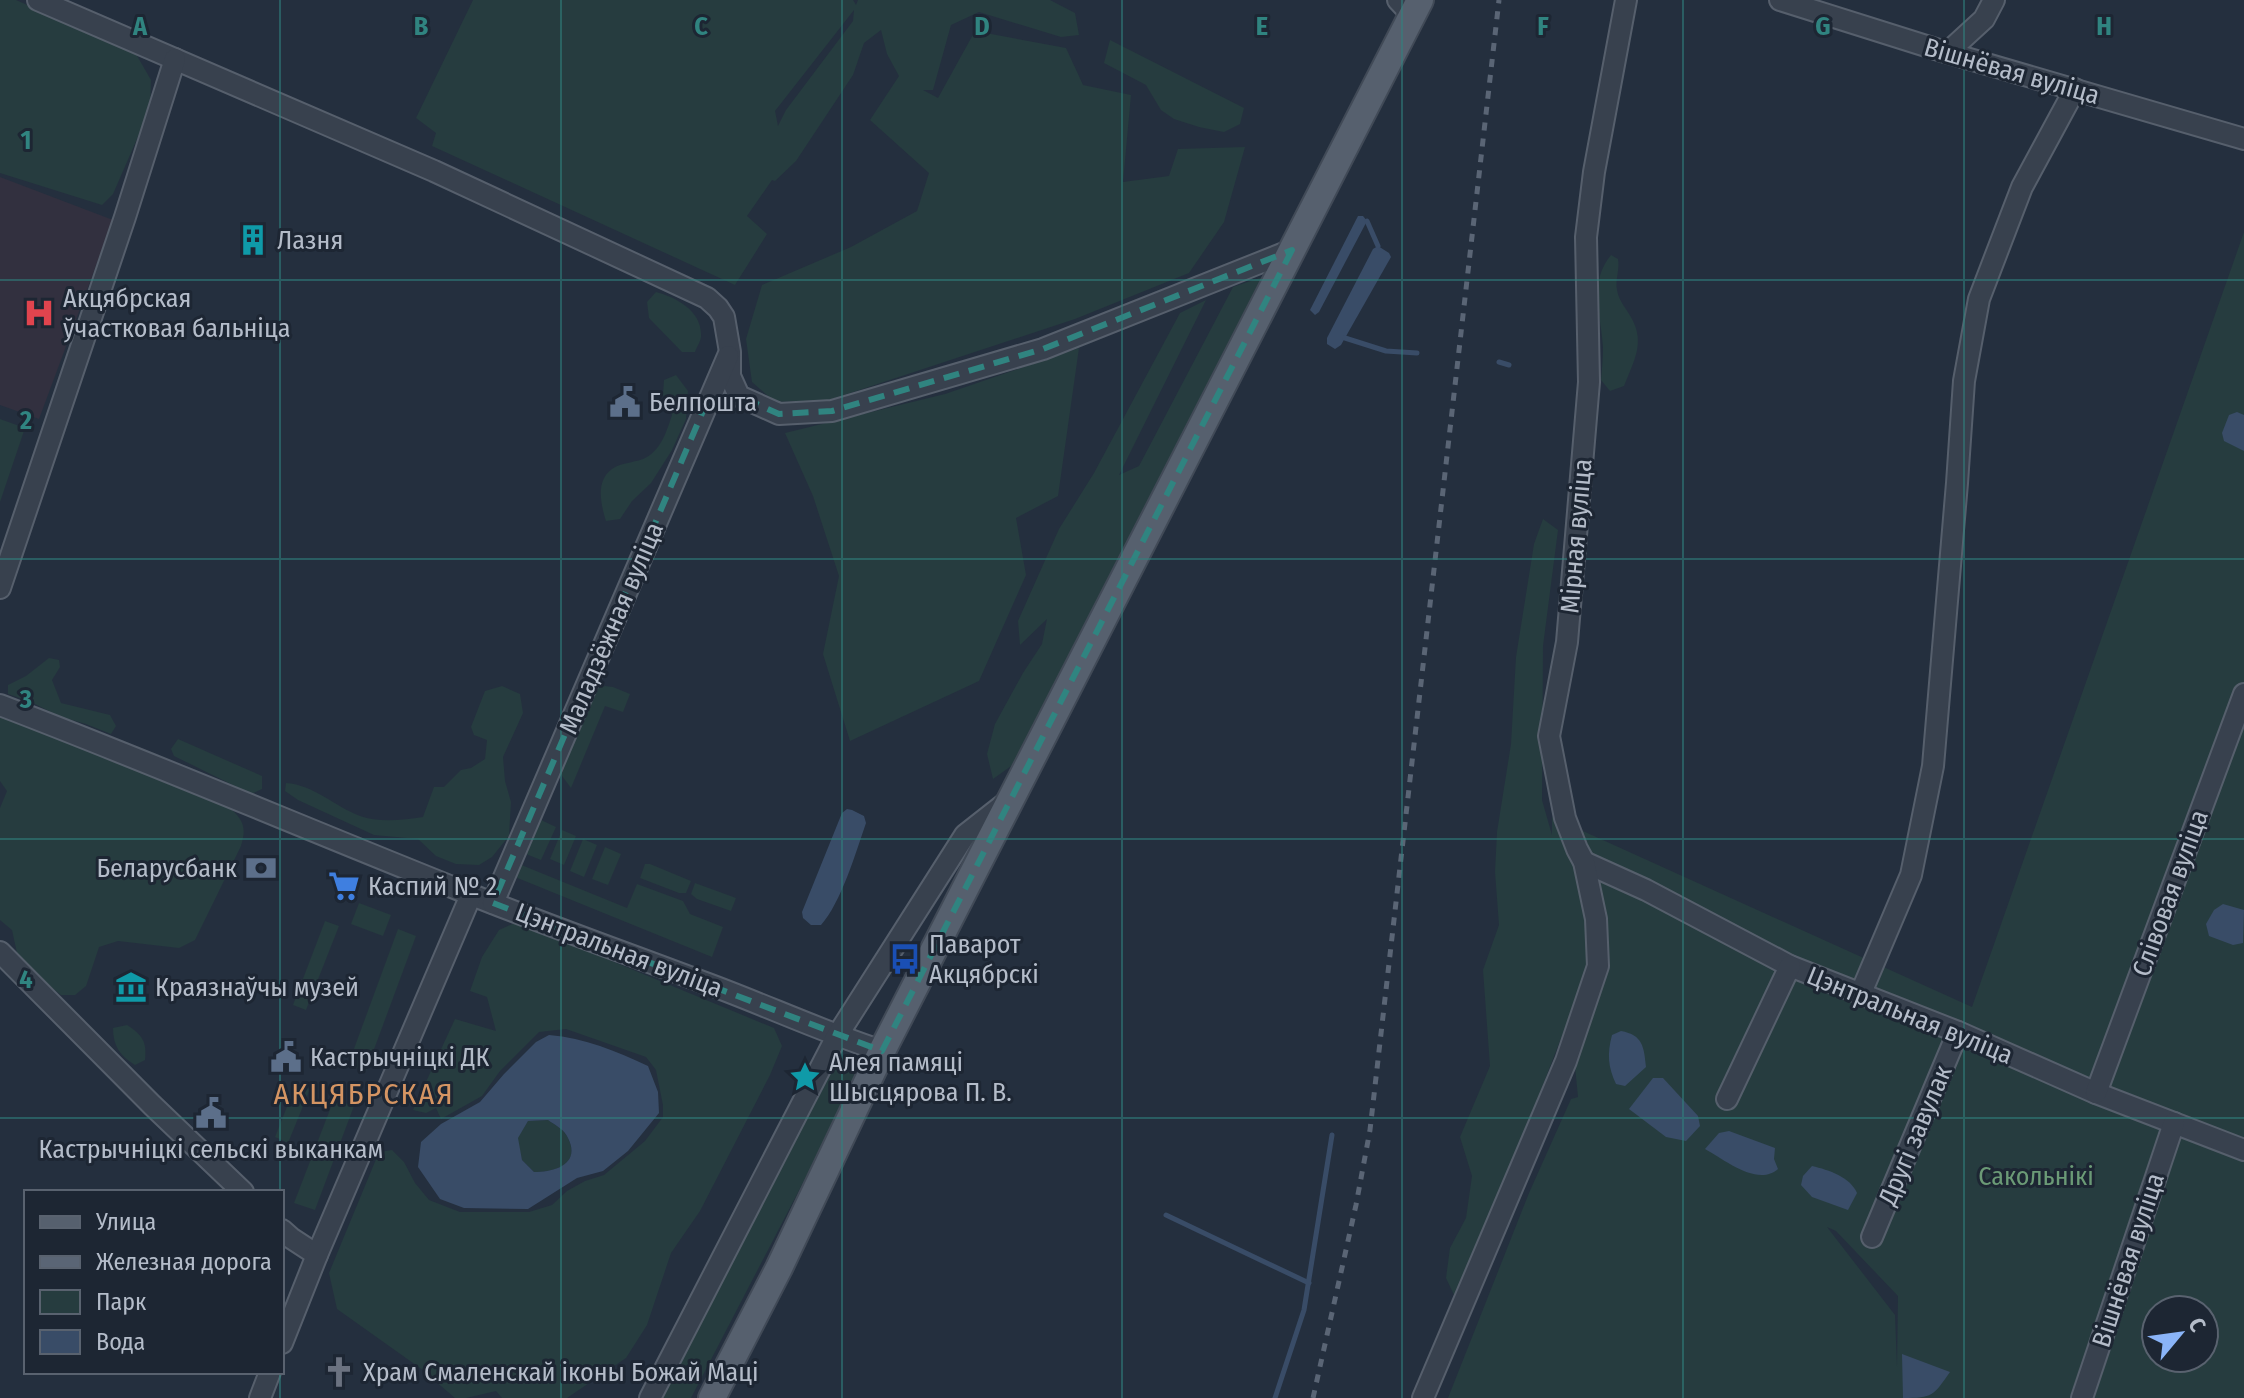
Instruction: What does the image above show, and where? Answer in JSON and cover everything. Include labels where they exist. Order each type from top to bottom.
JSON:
[{"type":"main road","points":[[712,1398],[779,1268],[882,1051],[1292,250],[1410,5]]},
{"type":"street","points":[[38,0],[434,171],[697,293],[718,308],[724,317],[730,352],[730,376],[739,396]]},
{"type":"street","name":"Мірная вуліца","points":[[1423,1398],[1566,1061],[1598,966],[1596,919],[1584,862],[1565,818],[1549,736],[1567,642],[1589,382],[1586,237],[1594,172],[1626,0]]},
{"type":"street","name":"Вішнёвая вуліца","points":[[1780,0],[2244,139]]},
{"type":"street","points":[[1948,52],[1984,19],[1994,0]]},
{"type":"street","points":[[0,588],[175,59]]},
{"type":"street","points":[[1860,995],[1911,875],[1933,766],[1964,381],[1979,299],[2022,187],[2075,89]]},
{"type":"street","points":[[706,404],[739,396],[779,414],[832,411],[1043,349],[1292,250]]},
{"type":"street","name":"Маладзёжная вуліца","points":[[493,903],[730,352]]},
{"type":"street","name":"Слівовая вуліца","points":[[2096,1093],[2244,694]]},
{"type":"street","name":"Цэнтральная вуліца","points":[[0,705],[147,761],[471,895],[882,1051]]},
{"type":"street","points":[[650,1398],[837,1036],[965,835],[1010,799]]},
{"type":"street","name":"Цэнтральная вуліца","points":[[1584,862],[1646,890],[1790,966],[1958,1032],[2096,1093],[2244,1150]]},
{"type":"street","points":[[284,1338],[471,895]]},
{"type":"street","points":[[0,952],[241,1190]]},
{"type":"street","points":[[1727,1099],[1790,966]]},
{"type":"street","name":"Другі завулак","points":[[1872,1237],[1958,1032]]},
{"type":"street","name":"Вішнёвая вуліца","points":[[2082,1398],[2174,1123]]},
{"type":"street","points":[[284,1232],[317,1255]]},
{"type":"street","points":[[260,1398],[269,1374]]},
{"type":"highlighted area","points":[[1292,250],[963,895],[882,1051],[493,903],[706,404],[739,396],[779,414],[832,411],[1043,349]]},
{"type":"shaded area","name":"Акцябрская ўчастковая бальніца","points":[[0,177],[113,220],[39,419],[0,405]]},
{"type":"green space","points":[[0,0],[16,0],[136,54],[151,80],[150,109],[113,194],[102,205],[0,173]]},
{"type":"green space","points":[[473,0],[853,0],[856,5],[858,0],[1050,0],[1075,13],[1079,35],[1061,37],[979,12],[951,25],[933,90],[923,90],[938,98],[975,31],[1066,48],[1083,85],[1131,95],[1123,182],[1169,176],[1178,149],[1245,147],[1224,222],[1189,273],[1075,319],[829,400],[775,402],[752,382],[746,339],[762,285],[851,247],[917,211],[929,173],[870,120],[899,76],[887,54],[881,30],[864,43],[853,75],[796,161],[775,181],[772,180],[747,216],[767,234],[735,285],[432,146],[436,133],[416,118]],"holes":[[[854,10],[853,21],[786,110],[778,126],[775,111]]]},
{"type":"green space","points":[[1110,40],[1244,108],[1240,124],[1224,132],[1174,119],[1161,110],[1146,85],[1104,63]]},
{"type":"green space","name":"Сакольнікі","points":[[2244,232],[2244,1398],[1448,1398],[1529,1193],[1571,1099],[1578,1097],[1570,1015],[1464,1289],[1454,1295],[1446,1278],[1450,1248],[1466,1218],[1472,1176],[1460,1137],[1490,1066],[1483,970],[1499,925],[1495,872],[1497,832],[1511,744],[1516,657],[1534,544],[1543,519],[1558,530],[1543,646],[1542,800],[1552,835],[1552,817],[1972,1007]],"holes":[[[1827,1227],[1836,1231],[1898,1296],[1897,1367],[1895,1315]]]},
{"type":"green space","points":[[1611,255],[1618,259],[1617,290],[1636,328],[1638,344],[1624,386],[1610,391],[1601,380],[1603,347],[1598,288],[1604,266]]},
{"type":"green space","points":[[1274,273],[1014,764],[993,779],[987,754],[995,724],[1042,644],[1047,619],[1020,645],[1018,621],[1059,529],[1094,473],[1180,313],[1206,300],[1119,475],[1139,466],[1233,287]]},
{"type":"green space","points":[[656,292],[679,301],[697,318],[701,336],[695,352],[682,352],[649,318],[647,302]]},
{"type":"green space","points":[[1079,348],[1058,496],[1016,518],[1026,575],[979,681],[850,741],[823,654],[839,576],[813,496],[785,433],[945,394]]},
{"type":"green space","points":[[676,375],[688,391],[686,419],[672,450],[651,483],[632,501],[620,519],[606,521],[601,501],[603,480],[612,469],[647,457],[660,444],[672,415],[663,395],[664,380]]},
{"type":"green space","points":[[0,419],[25,428],[0,502]]},
{"type":"green space","points":[[49,658],[59,660],[60,667],[52,680],[61,703],[110,715],[116,726],[111,734],[8,694],[8,685]]},
{"type":"green space","points":[[502,686],[520,694],[523,713],[503,757],[511,802],[509,836],[492,857],[479,865],[456,864],[436,856],[418,839],[374,835],[285,791],[286,783],[306,788],[351,812],[375,820],[423,817],[434,787],[444,787],[461,770],[485,759],[487,740],[474,735],[471,727],[485,691]]},
{"type":"green space","points":[[605,686],[630,694],[623,712],[605,706],[571,788],[559,772],[592,694]]},
{"type":"green space","points":[[7,716],[228,806],[237,815],[244,833],[241,846],[195,940],[179,948],[118,941],[99,947],[86,986],[75,995],[61,995],[22,963],[12,930],[0,920],[0,808],[7,791],[0,781],[0,717]]},
{"type":"green space","points":[[178,739],[262,776],[262,789],[251,794],[174,756],[171,749]]},
{"type":"green space","points":[[541,820],[556,827],[541,860],[526,854]]},
{"type":"green space","points":[[562,830],[576,836],[564,865],[550,859]]},
{"type":"green space","points":[[583,839],[597,845],[584,877],[570,871]]},
{"type":"green space","points":[[605,847],[621,854],[608,885],[592,879]]},
{"type":"green space","points":[[519,864],[627,908],[637,884],[683,901],[690,914],[723,927],[712,957],[515,877]]},
{"type":"green space","points":[[645,864],[691,881],[686,893],[640,878]]},
{"type":"green space","points":[[695,883],[736,898],[731,911],[697,899],[691,894]]},
{"type":"green space","points":[[359,903],[391,915],[383,936],[351,924]]},
{"type":"green space","points":[[325,921],[339,926],[306,1010],[293,1005]]},
{"type":"green space","points":[[517,922],[774,1028],[782,1046],[700,1211],[671,1253],[647,1325],[626,1358],[567,1398],[502,1398],[496,1391],[455,1398],[420,1368],[337,1309],[329,1273],[379,1152],[392,1150],[404,1162],[429,1200],[460,1212],[529,1212],[552,1205],[567,1191],[604,1175],[645,1141],[663,1117],[656,1070],[646,1057],[566,1029],[539,1032],[500,1071],[482,1096],[441,1119],[436,1108],[426,1113],[413,1110],[455,1019],[496,1031],[487,997],[470,991],[482,957],[499,930]]},
{"type":"green space","points":[[398,929],[416,936],[366,1071],[348,1065]]},
{"type":"green space","points":[[127,1025],[140,1035],[145,1048],[145,1060],[135,1065],[121,1054],[114,1040],[113,1028]]},
{"type":"green space","points":[[839,1058],[854,1073],[849,1094],[691,1398],[660,1398]]},
{"type":"green space","points":[[296,1084],[310,1089],[288,1143],[275,1137]]},
{"type":"green space","points":[[334,1099],[354,1106],[315,1210],[294,1203]]},
{"type":"green space","points":[[548,1120],[567,1135],[571,1155],[564,1165],[534,1172],[522,1160],[517,1138],[528,1121]]},
{"type":"water","points":[[1358,216],[1363,216],[1367,221],[1315,315],[1310,310]]},
{"type":"water","points":[[1378,246],[1391,257],[1341,345],[1335,349],[1327,344],[1327,338],[1373,249]]},
{"type":"water","points":[[2237,412],[2244,415],[2244,451],[2224,441],[2222,433],[2229,415]]},
{"type":"water","points":[[847,809],[864,816],[866,823],[835,904],[821,925],[811,925],[803,918],[802,912],[842,813]]},
{"type":"water","points":[[2223,904],[2244,910],[2243,943],[2233,945],[2209,936],[2206,924],[2214,910]]},
{"type":"water","points":[[1621,1031],[1634,1036],[1641,1043],[1646,1067],[1625,1086],[1616,1084],[1609,1060],[1612,1035]]},
{"type":"water","points":[[549,1035],[575,1039],[612,1050],[648,1066],[658,1092],[659,1113],[628,1151],[603,1171],[577,1178],[528,1209],[464,1208],[440,1199],[418,1167],[421,1142],[441,1124],[480,1102],[536,1042]],"holes":[[[548,1120],[567,1135],[571,1154],[564,1165],[534,1172],[522,1160],[518,1138],[528,1121]]]},
{"type":"water","points":[[1653,1078],[1663,1078],[1698,1116],[1700,1126],[1686,1141],[1666,1137],[1629,1109]]},
{"type":"water","points":[[1729,1131],[1775,1148],[1774,1159],[1778,1169],[1770,1174],[1751,1173],[1705,1149],[1719,1133]]},
{"type":"water","points":[[1812,1166],[1838,1175],[1854,1187],[1857,1193],[1848,1210],[1812,1197],[1801,1185],[1803,1176]]},
{"type":"water","points":[[1902,1354],[1950,1372],[1931,1394],[1903,1398]]},
{"type":"waterway","points":[[1367,221],[1378,246]]},
{"type":"waterway","points":[[1345,338],[1386,351],[1417,353]]},
{"type":"waterway","points":[[1499,362],[1509,365]]},
{"type":"waterway","points":[[1275,1398],[1304,1310],[1332,1135]]},
{"type":"waterway","points":[[1166,1215],[1309,1283]]},
{"type":"railway","points":[[1313,1398],[1370,1130],[1499,0]]},
{"type":"place","name":"Лазня","points":[[253,240]]},
{"type":"place","name":"Акцябрская ўчастковая бальніца","points":[[39,313]]},
{"type":"place","name":"Белпошта","points":[[625,402]]},
{"type":"place","name":"Беларусбанк","points":[[261,868]]},
{"type":"place","name":"Каспий № 2","points":[[344,886]]},
{"type":"place","name":"Паварот Акцябрскі","points":[[905,959]]},
{"type":"place","name":"Краязнаўчы музей","points":[[131,987]]},
{"type":"place","name":"Кастрычніцкі ДК","points":[[286,1057]]},
{"type":"place","name":"Алея памяці Шысцярова П. В.","points":[[805,1077]]},
{"type":"place","name":"Кастрычніцкі сельскі выканкам","points":[[211,1113]]},
{"type":"place","name":"Храм Смаленскай іконы Божай Маці","points":[[339,1372]]},
{"type":"district","name":"АКЦЯБРСКАЯ","points":[[364,1094]]}]
